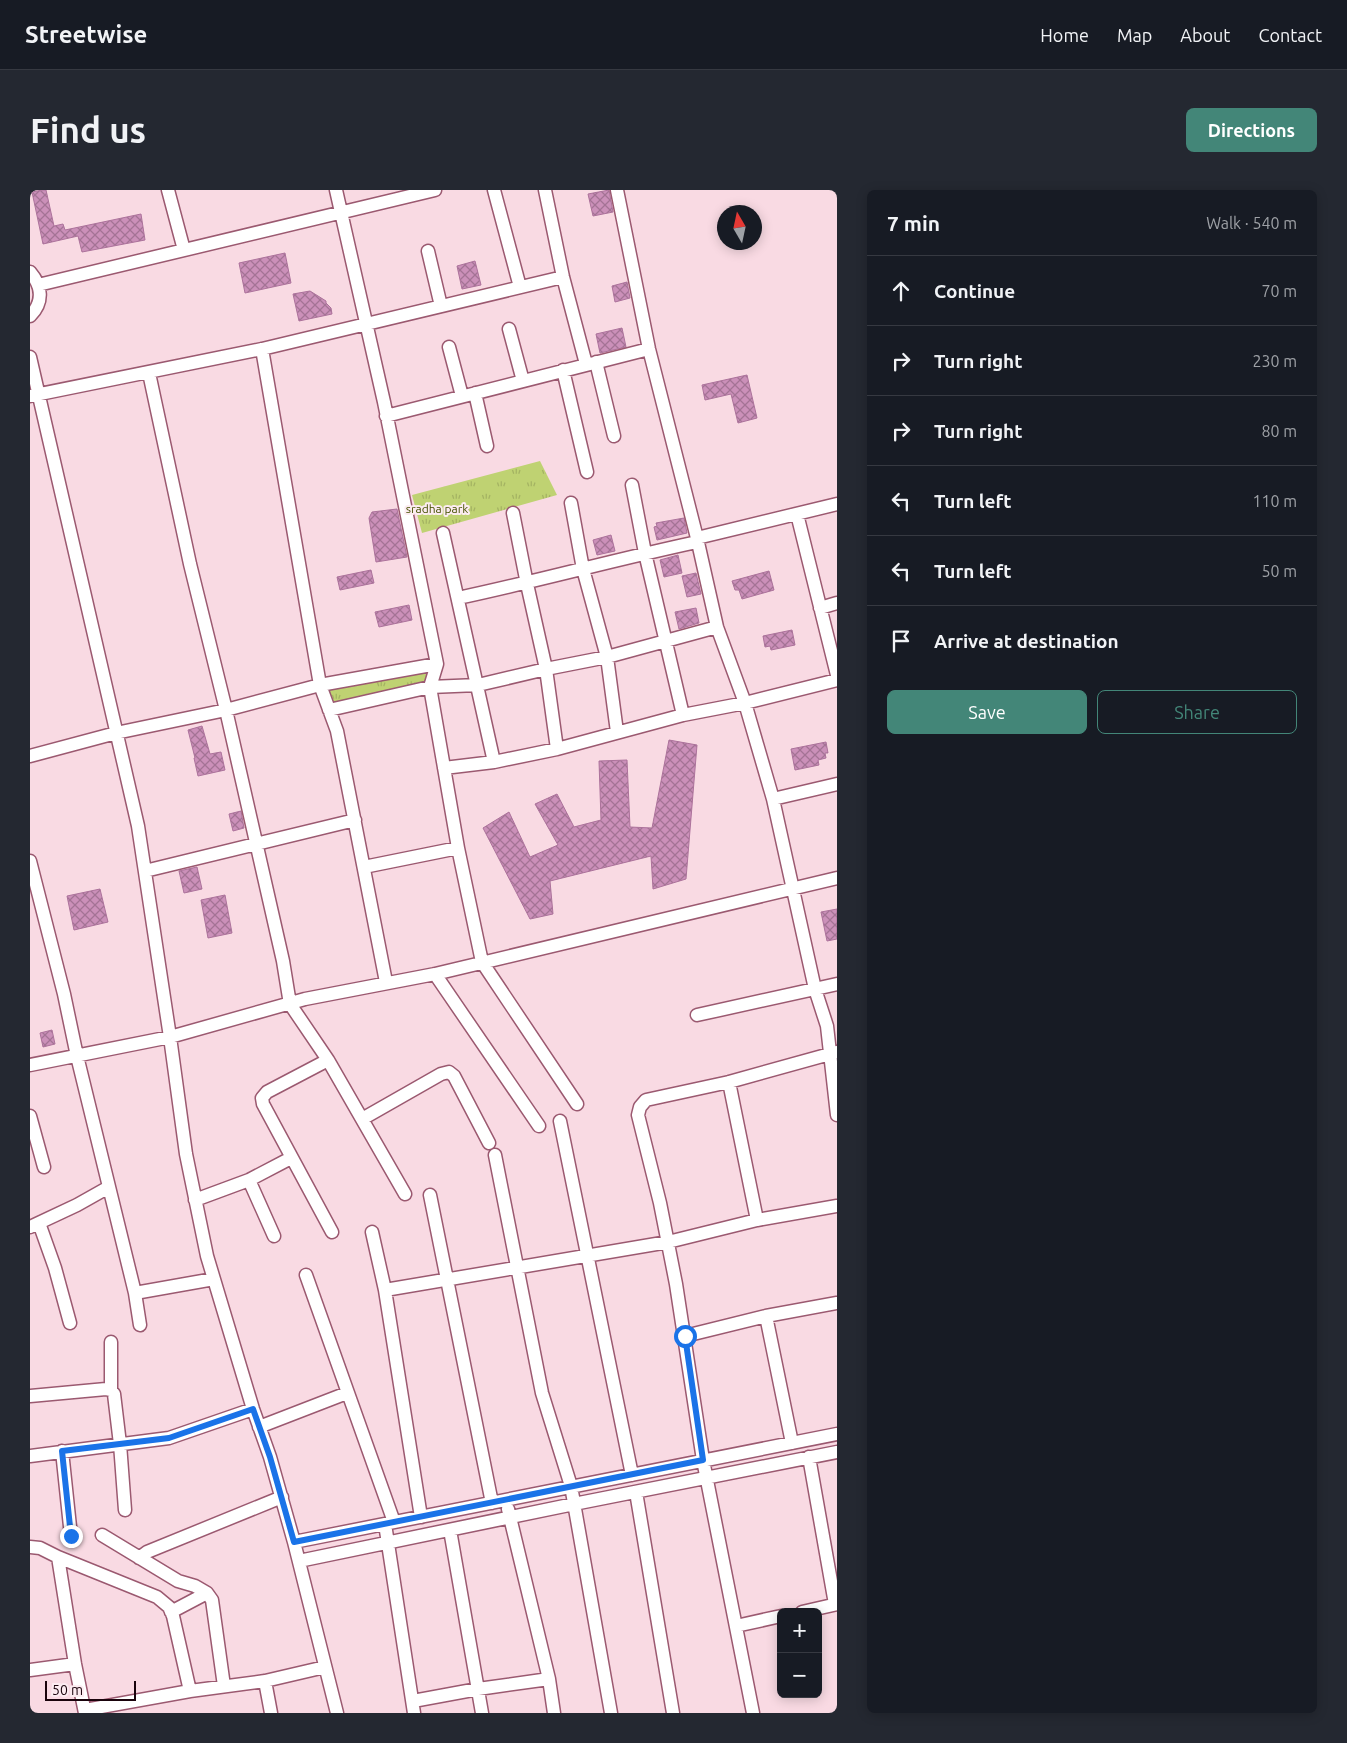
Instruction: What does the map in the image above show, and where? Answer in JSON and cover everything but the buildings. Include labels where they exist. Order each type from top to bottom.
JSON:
[{"type":"street","points":[[168,190],[184,250]]},
{"type":"street","points":[[336,190],[386,416],[437,664],[430,687],[458,848],[482,962],[576,1104]]},
{"type":"street","points":[[38,285],[435,190]]},
{"type":"street","points":[[494,190],[520,287]]},
{"type":"street","points":[[545,190],[563,277],[614,436]]},
{"type":"street","points":[[617,190],[649,349],[717,627],[745,703],[773,799],[815,990],[827,1026],[833,1053],[837,1115]]},
{"type":"street","points":[[428,250],[441,306]]},
{"type":"street","points":[[30,272],[37,280],[40,292],[39,304],[30,316]]},
{"type":"street","points":[[34,395],[262,349],[563,277]]},
{"type":"street","points":[[509,329],[523,381]]},
{"type":"street","points":[[449,347],[462,396]]},
{"type":"street","points":[[262,349],[320,685],[337,731],[386,982]]},
{"type":"street","points":[[386,416],[649,349]]},
{"type":"street","points":[[30,357],[34,395],[138,826],[186,1154],[207,1256],[253,1409],[282,1497],[337,1713]]},
{"type":"street","points":[[563,370],[587,472]]},
{"type":"street","points":[[149,373],[190,564],[257,844],[283,961],[290,1004],[328,1060],[404,1194]]},
{"type":"street","points":[[475,393],[487,446]]},
{"type":"street","points":[[632,485],[645,553],[683,716]]},
{"type":"street","points":[[571,502],[584,569],[607,657],[617,732]]},
{"type":"street","points":[[458,598],[526,584],[837,504]]},
{"type":"street","points":[[513,514],[526,584],[546,669],[557,749]]},
{"type":"street","points":[[797,514],[837,675]]},
{"type":"street","points":[[443,533],[494,762]]},
{"type":"street","points":[[820,608],[837,603]]},
{"type":"street","points":[[329,710],[430,687],[478,685],[607,657],[717,627]]},
{"type":"street","points":[[30,756],[116,733],[226,710],[320,685],[437,664]]},
{"type":"street","points":[[444,768],[494,762],[557,749],[617,732],[837,680]]},
{"type":"street","points":[[773,799],[837,784]]},
{"type":"street","points":[[145,871],[355,820]]},
{"type":"street","points":[[364,866],[458,848]]},
{"type":"street","points":[[30,861],[64,994],[108,1187],[135,1293],[140,1325]]},
{"type":"street","points":[[30,1066],[170,1037],[290,1004],[386,982],[435,974],[837,878]]},
{"type":"street","points":[[435,974],[539,1126]]},
{"type":"street","points":[[697,1016],[837,984]]},
{"type":"street","points":[[753,1713],[703,1460],[685,1336],[668,1242],[638,1110],[646,1100],[729,1082],[833,1053]]},
{"type":"street","points":[[328,1060],[267,1092],[262,1098],[263,1104],[291,1158],[332,1232]]},
{"type":"street","points":[[362,1119],[441,1074],[449,1072],[454,1076],[489,1143]]},
{"type":"street","points":[[729,1082],[757,1220]]},
{"type":"street","points":[[30,1116],[44,1166]]},
{"type":"street","points":[[560,1121],[632,1475]]},
{"type":"street","points":[[495,1155],[542,1393],[571,1486],[612,1713]]},
{"type":"street","points":[[195,1200],[249,1180],[291,1158]]},
{"type":"street","points":[[249,1180],[274,1236]]},
{"type":"street","points":[[70,1324],[55,1268],[34,1225],[77,1205],[108,1187]]},
{"type":"street","points":[[430,1195],[492,1503]]},
{"type":"street","points":[[386,1290],[668,1242],[757,1220],[837,1206]]},
{"type":"street","points":[[372,1232],[386,1290],[421,1517]]},
{"type":"street","points":[[306,1275],[347,1392],[389,1523],[388,1542],[414,1707],[478,1689],[549,1679]]},
{"type":"street","points":[[135,1293],[214,1279]]},
{"type":"street","points":[[685,1336],[766,1316],[837,1303]]},
{"type":"street","points":[[766,1316],[792,1442]]},
{"type":"street","points":[[111,1342],[111,1390],[114,1394],[120,1444],[125,1510]]},
{"type":"street","points":[[30,1396],[111,1390]]},
{"type":"street","points":[[259,1427],[347,1392]]},
{"type":"street","points":[[30,1456],[169,1438],[253,1409]]},
{"type":"street","points":[[294,1542],[837,1434]]},
{"type":"street","points":[[62,1451],[71,1536]]},
{"type":"street","points":[[299,1561],[837,1452]]},
{"type":"street","points":[[808,1457],[836,1604],[819,1608]]},
{"type":"street","points":[[636,1492],[673,1713]]},
{"type":"street","points":[[139,1558],[147,1552],[282,1497]]},
{"type":"street","points":[[506,1500],[549,1679],[554,1713]]},
{"type":"street","points":[[450,1530],[482,1713]]},
{"type":"street","points":[[102,1535],[178,1581],[207,1593],[212,1600],[224,1686]]},
{"type":"street","points":[[30,1547],[40,1548],[157,1597],[169,1607],[190,1691]]},
{"type":"street","points":[[58,1557],[75,1664],[85,1712],[190,1691],[265,1681],[325,1667]]},
{"type":"street","points":[[171,1612],[207,1593]]},
{"type":"street","points":[[736,1626],[777,1617]]},
{"type":"street","points":[[30,1670],[75,1664]]},
{"type":"street","points":[[265,1681],[271,1713]]},
{"type":"green space","name":"sradha park","points":[[540,461],[557,495],[422,533],[412,495]]},
{"type":"green space","points":[[430,665],[430,687],[329,710],[328,683]]},
{"type":"route","points":[[71,1536],[62,1451],[169,1438],[253,1409],[270,1457],[294,1542],[703,1460],[685,1336]]}]
